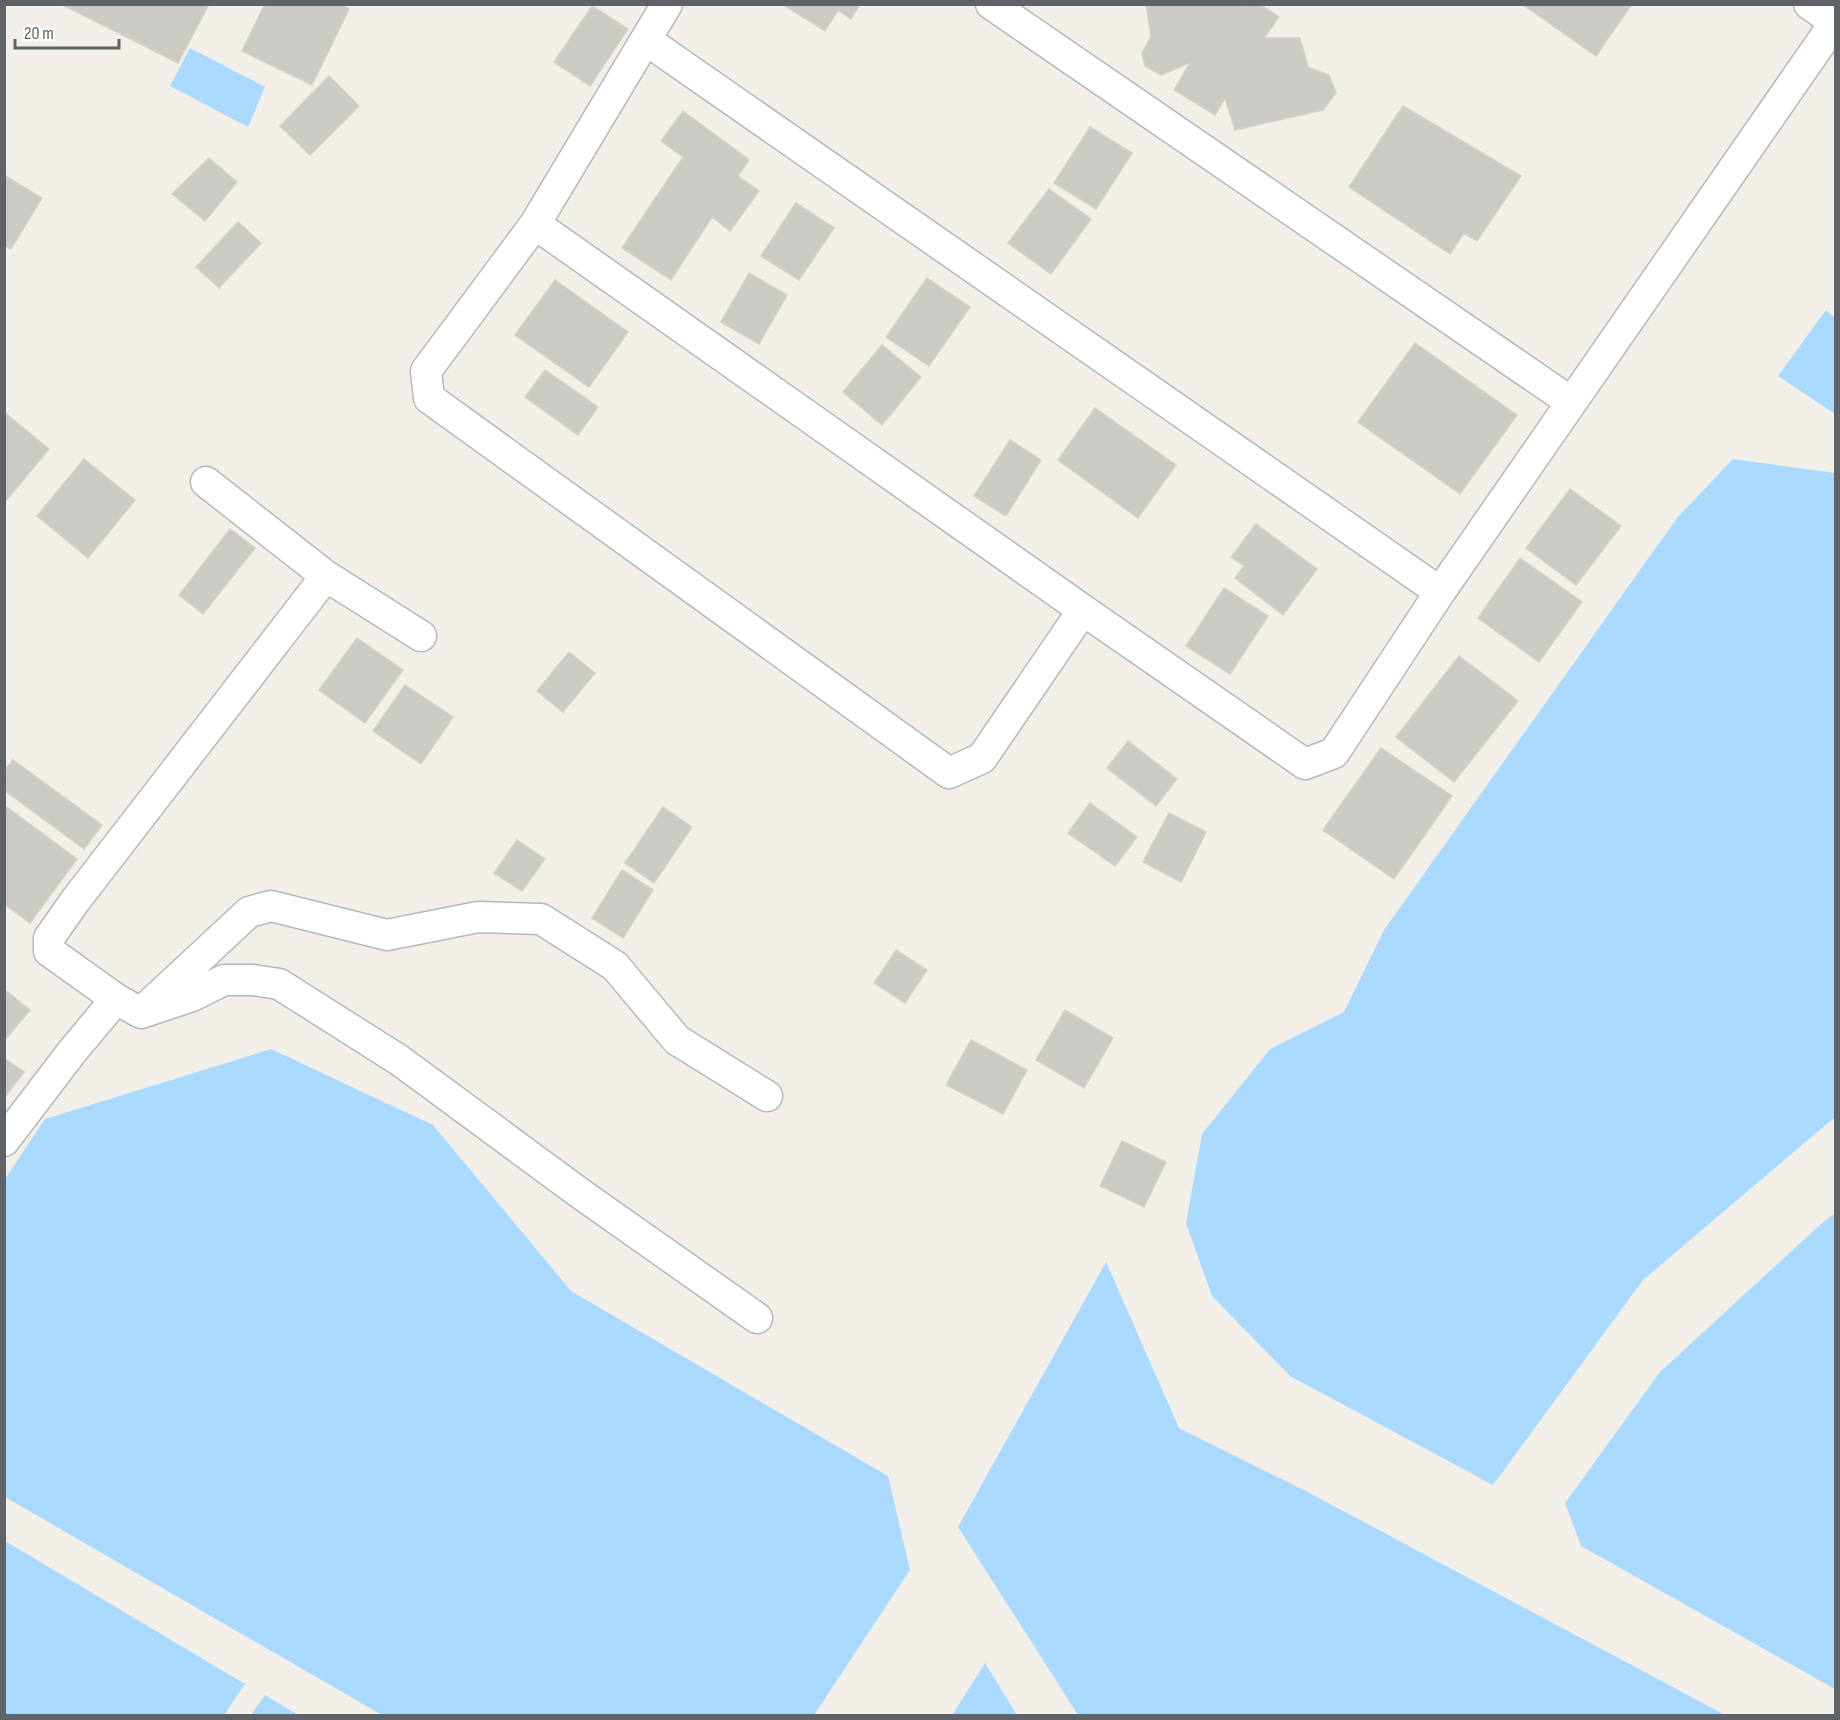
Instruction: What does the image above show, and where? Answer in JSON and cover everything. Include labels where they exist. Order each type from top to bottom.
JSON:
[{"type":"street","points":[[667,4],[535,224],[426,372],[429,398],[949,773],[982,758],[1083,610]]},
{"type":"street","points":[[991,4],[1571,402]]},
{"type":"street","points":[[535,224],[1305,764],[1334,753],[1440,592],[1835,22],[1809,4]]},
{"type":"street","points":[[646,40],[1440,592]]},
{"type":"street","points":[[206,482],[326,576],[422,636]]},
{"type":"street","points":[[326,576],[75,901],[49,938],[49,951],[128,1006],[192,996],[224,980],[253,980],[279,984],[399,1060],[581,1194],[756,1318]]},
{"type":"street","points":[[4,1141],[71,1053],[249,912],[271,906],[387,935],[478,916],[541,919],[615,966],[677,1040],[767,1096]]},
{"type":"water","points":[[190,48],[265,87],[248,127],[170,86]]},
{"type":"water","points":[[1826,310],[1835,318],[1835,414],[1778,376]]},
{"type":"water","points":[[1733,459],[1835,473],[1835,1117],[1643,1280],[1493,1485],[1290,1376],[1212,1296],[1186,1223],[1202,1134],[1270,1049],[1344,1012],[1384,930],[1677,518]]},
{"type":"water","points":[[271,1049],[433,1125],[571,1291],[888,1476],[910,1570],[814,1715],[382,1715],[5,1497],[5,1179],[45,1119]]},
{"type":"water","points":[[1835,1213],[1835,1689],[1581,1546],[1565,1503],[1660,1372]]},
{"type":"water","points":[[1106,1262],[1179,1428],[1304,1490],[1725,1715],[1078,1715],[958,1527]]},
{"type":"water","points":[[5,1541],[245,1684],[224,1715],[5,1715]]},
{"type":"water","points":[[985,1663],[1017,1715],[953,1714]]},
{"type":"water","points":[[265,1695],[298,1715],[251,1715]]},
{"type":"building","points":[[61,4],[209,4],[178,63]]},
{"type":"building","points":[[265,4],[341,4],[349,9],[312,85],[242,51]]},
{"type":"building","points":[[782,4],[860,4],[851,19],[838,10],[825,31]]},
{"type":"building","points":[[1146,4],[1241,4],[1242,6],[1243,4],[1259,4],[1279,17],[1264,38],[1300,38],[1308,67],[1329,75],[1336,93],[1323,110],[1235,130],[1225,98],[1215,115],[1174,90],[1190,63],[1161,75],[1145,66],[1142,53],[1151,37]]},
{"type":"building","points":[[1522,4],[1632,4],[1596,56]]},
{"type":"building","points":[[592,6],[628,29],[590,86],[554,62]]},
{"type":"building","points":[[329,76],[359,106],[310,155],[280,126]]},
{"type":"building","points":[[1403,106],[1521,176],[1477,241],[1464,233],[1450,254],[1349,187]]},
{"type":"building","points":[[683,111],[749,160],[738,176],[759,191],[730,231],[712,217],[671,280],[622,248],[683,157],[661,141]]},
{"type":"building","points":[[1090,127],[1132,153],[1096,209],[1054,183]]},
{"type":"building","points":[[209,158],[237,182],[205,221],[172,194]]},
{"type":"building","points":[[4,175],[42,198],[11,249],[4,245]]},
{"type":"building","points":[[1049,189],[1091,219],[1051,274],[1008,243]]},
{"type":"building","points":[[796,203],[834,228],[799,280],[761,256]]},
{"type":"building","points":[[238,222],[261,243],[219,288],[196,267]]},
{"type":"building","points":[[749,273],[787,295],[759,344],[721,322]]},
{"type":"building","points":[[927,278],[970,307],[929,366],[886,337]]},
{"type":"building","points":[[555,280],[628,332],[589,387],[515,335]]},
{"type":"building","points":[[1415,343],[1517,415],[1460,494],[1358,422]]},
{"type":"building","points":[[882,345],[921,377],[882,425],[843,392]]},
{"type":"building","points":[[545,370],[598,407],[578,435],[525,397]]},
{"type":"building","points":[[1095,408],[1176,465],[1138,518],[1058,460]]},
{"type":"building","points":[[4,412],[49,449],[4,503]]},
{"type":"building","points":[[1010,440],[1041,460],[1006,516],[974,496]]},
{"type":"building","points":[[84,459],[135,500],[88,558],[37,516]]},
{"type":"building","points":[[1570,489],[1621,526],[1576,585],[1526,548]]},
{"type":"building","points":[[1256,524],[1317,569],[1283,615],[1235,578],[1244,566],[1231,557]]},
{"type":"building","points":[[230,529],[255,548],[203,614],[179,595]]},
{"type":"building","points":[[1520,558],[1582,602],[1539,662],[1478,618]]},
{"type":"building","points":[[1224,588],[1268,616],[1230,674],[1186,646]]},
{"type":"building","points":[[357,638],[403,670],[365,723],[319,690]]},
{"type":"building","points":[[569,652],[595,673],[563,712],[537,691]]},
{"type":"building","points":[[1459,656],[1518,701],[1454,782],[1396,737]]},
{"type":"building","points":[[405,685],[453,717],[421,764],[373,731]]},
{"type":"building","points":[[1128,741],[1177,779],[1156,806],[1107,768]]},
{"type":"building","points":[[1381,748],[1452,796],[1394,879],[1323,830]]},
{"type":"building","points":[[13,760],[102,825],[84,849],[4,790],[4,771]]},
{"type":"building","points":[[1090,803],[1137,837],[1115,866],[1068,833]]},
{"type":"building","points":[[4,805],[77,859],[30,923],[4,904]]},
{"type":"building","points":[[663,807],[692,827],[654,883],[625,863]]},
{"type":"building","points":[[1169,813],[1206,832],[1181,882],[1143,862]]},
{"type":"building","points":[[517,840],[545,859],[522,891],[494,873]]},
{"type":"building","points":[[622,870],[653,890],[623,938],[592,918]]},
{"type":"building","points":[[896,950],[927,970],[905,1003],[874,983]]},
{"type":"building","points":[[4,989],[30,1010],[4,1041]]},
{"type":"building","points":[[1065,1010],[1113,1038],[1084,1088],[1036,1060]]},
{"type":"building","points":[[971,1040],[1027,1070],[1003,1114],[946,1085]]},
{"type":"building","points":[[4,1058],[24,1072],[4,1098]]},
{"type":"building","points":[[1122,1141],[1166,1162],[1144,1207],[1100,1186]]}]
